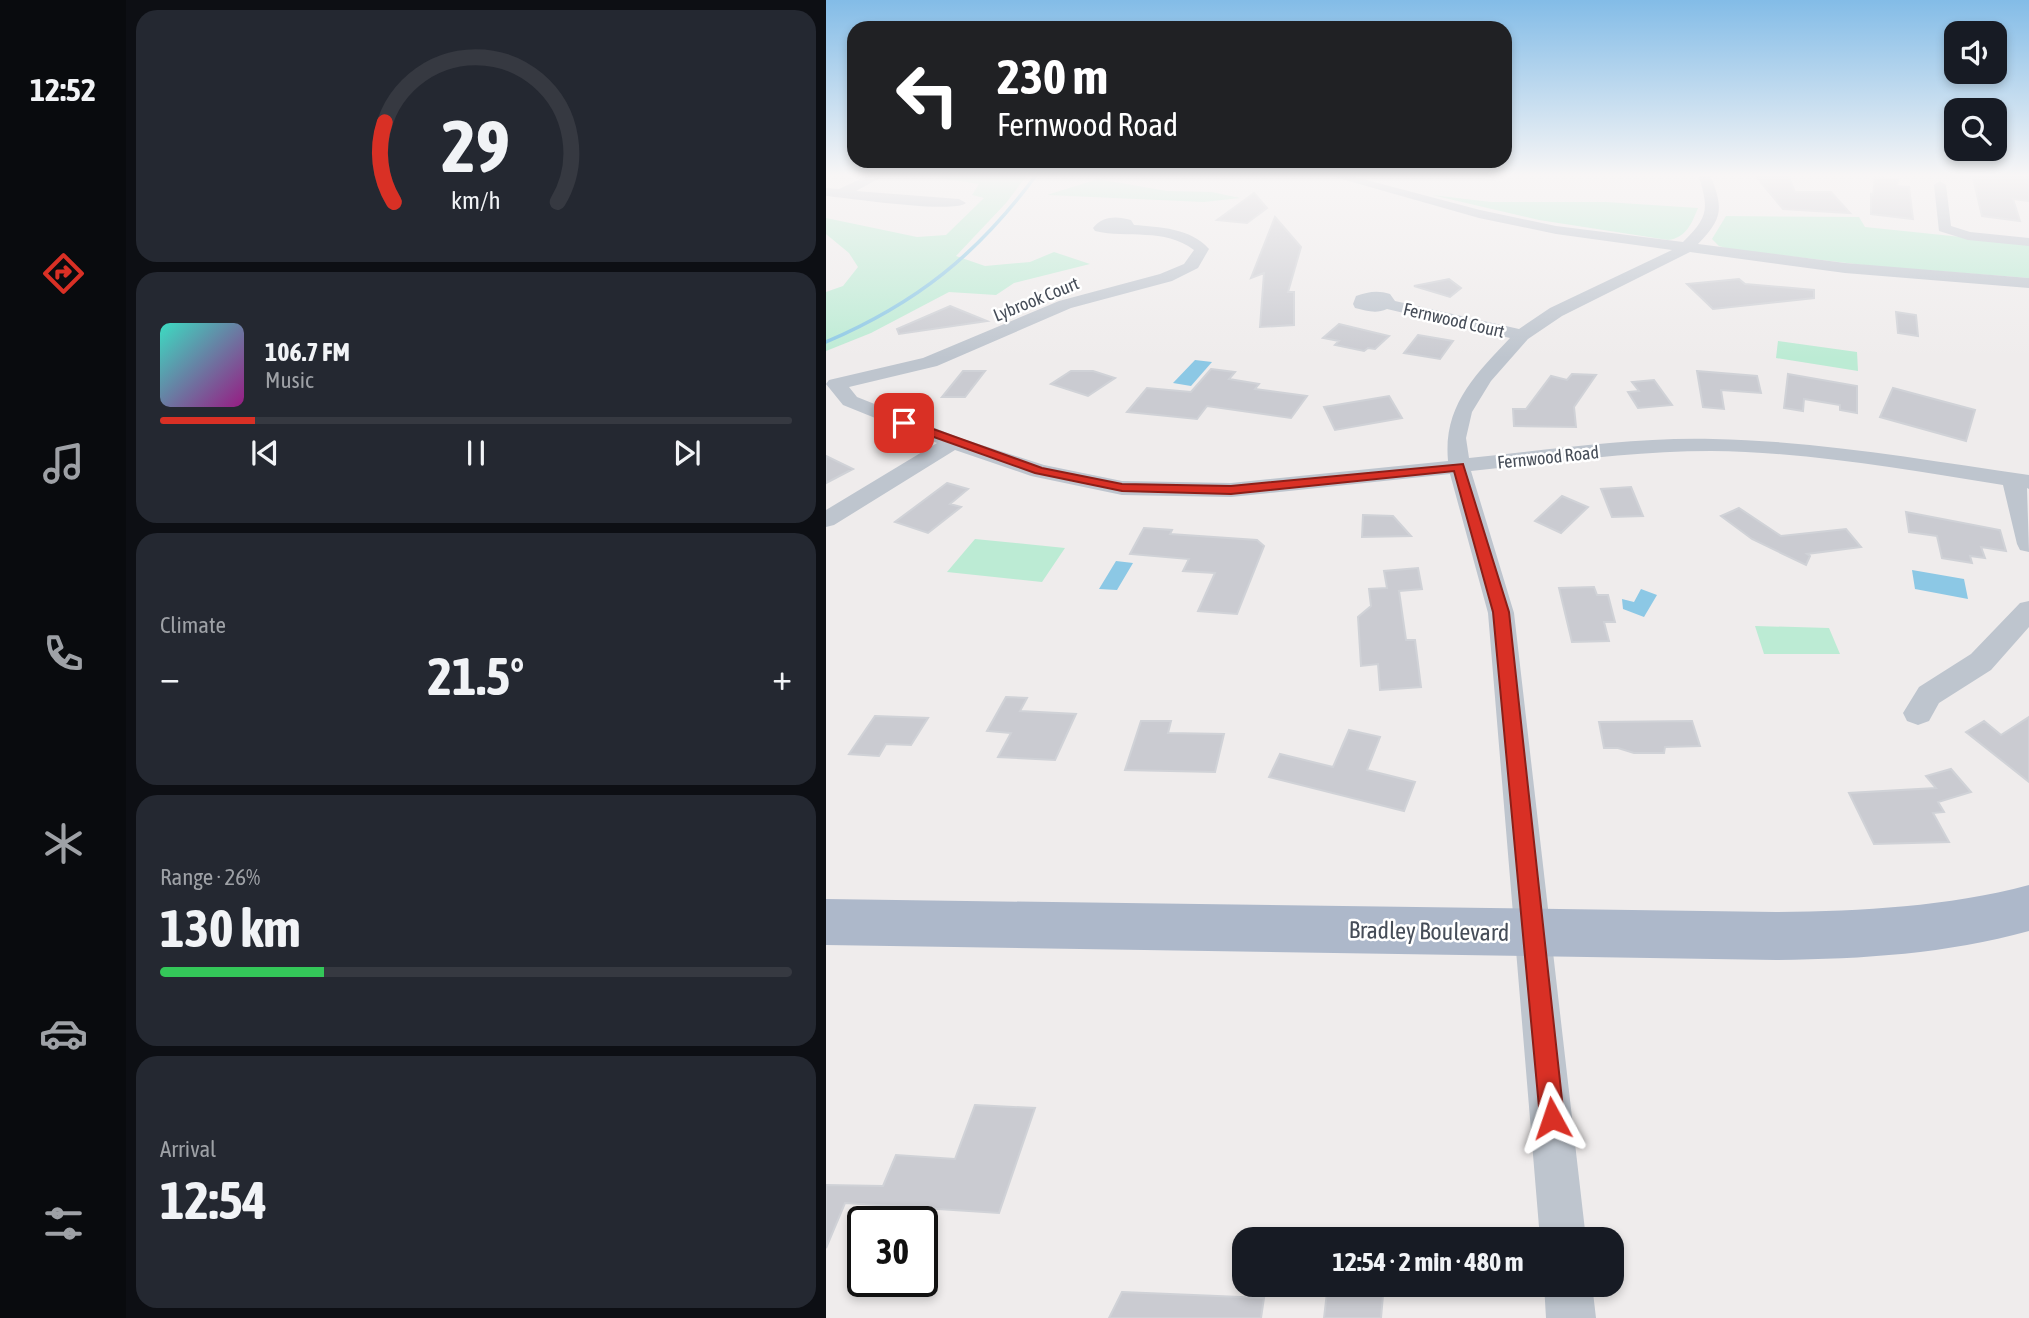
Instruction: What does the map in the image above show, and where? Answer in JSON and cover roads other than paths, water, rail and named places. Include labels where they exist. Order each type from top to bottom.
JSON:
[{"type":"main road","name":"Bradley Boulevard","points":[[826,922],[1839,935],[1887,933],[1976,922],[2029,908]]},
{"type":"street","name":"Lybrook Court","points":[[836,384],[931,362],[988,340],[1049,311],[1106,292],[1185,271],[1199,260],[1202,249],[1193,240],[1180,236]]},
{"type":"street","points":[[1593,236],[1844,268],[2029,284]]},
{"type":"street","points":[[1562,1227],[1535,933],[1501,612],[1459,467],[1456,438],[1462,412],[1483,378],[1522,335],[1556,312],[1685,249],[1698,236]]},
{"type":"street","points":[[1966,236],[2029,242]]},
{"type":"street","name":"Fernwood Court","points":[[1386,304],[1522,335]]},
{"type":"street","name":"Fernwood Road","points":[[836,384],[850,401],[953,442],[1039,471],[1122,488],[1231,490],[1629,448],[1712,444],[1831,452],[2021,480]]},
{"type":"street","points":[[826,520],[953,442]]},
{"type":"street","points":[[2021,480],[2029,544]]},
{"type":"street","points":[[1919,713],[1930,695],[1981,662],[2029,610]]},
{"type":"street","points":[[1569,1297],[1571,1318]]},
{"type":"water","points":[[1195,360],[1212,362],[1191,386],[1173,383]]},
{"type":"water","points":[[1116,561],[1133,563],[1117,590],[1099,589]]},
{"type":"water","points":[[1912,570],[1964,579],[1968,599],[1915,589]]},
{"type":"water","points":[[1641,589],[1657,595],[1644,617],[1623,609],[1622,599],[1634,602]]},
{"type":"waterway","points":[[826,342],[889,311],[917,293],[944,273],[985,236]]}]
